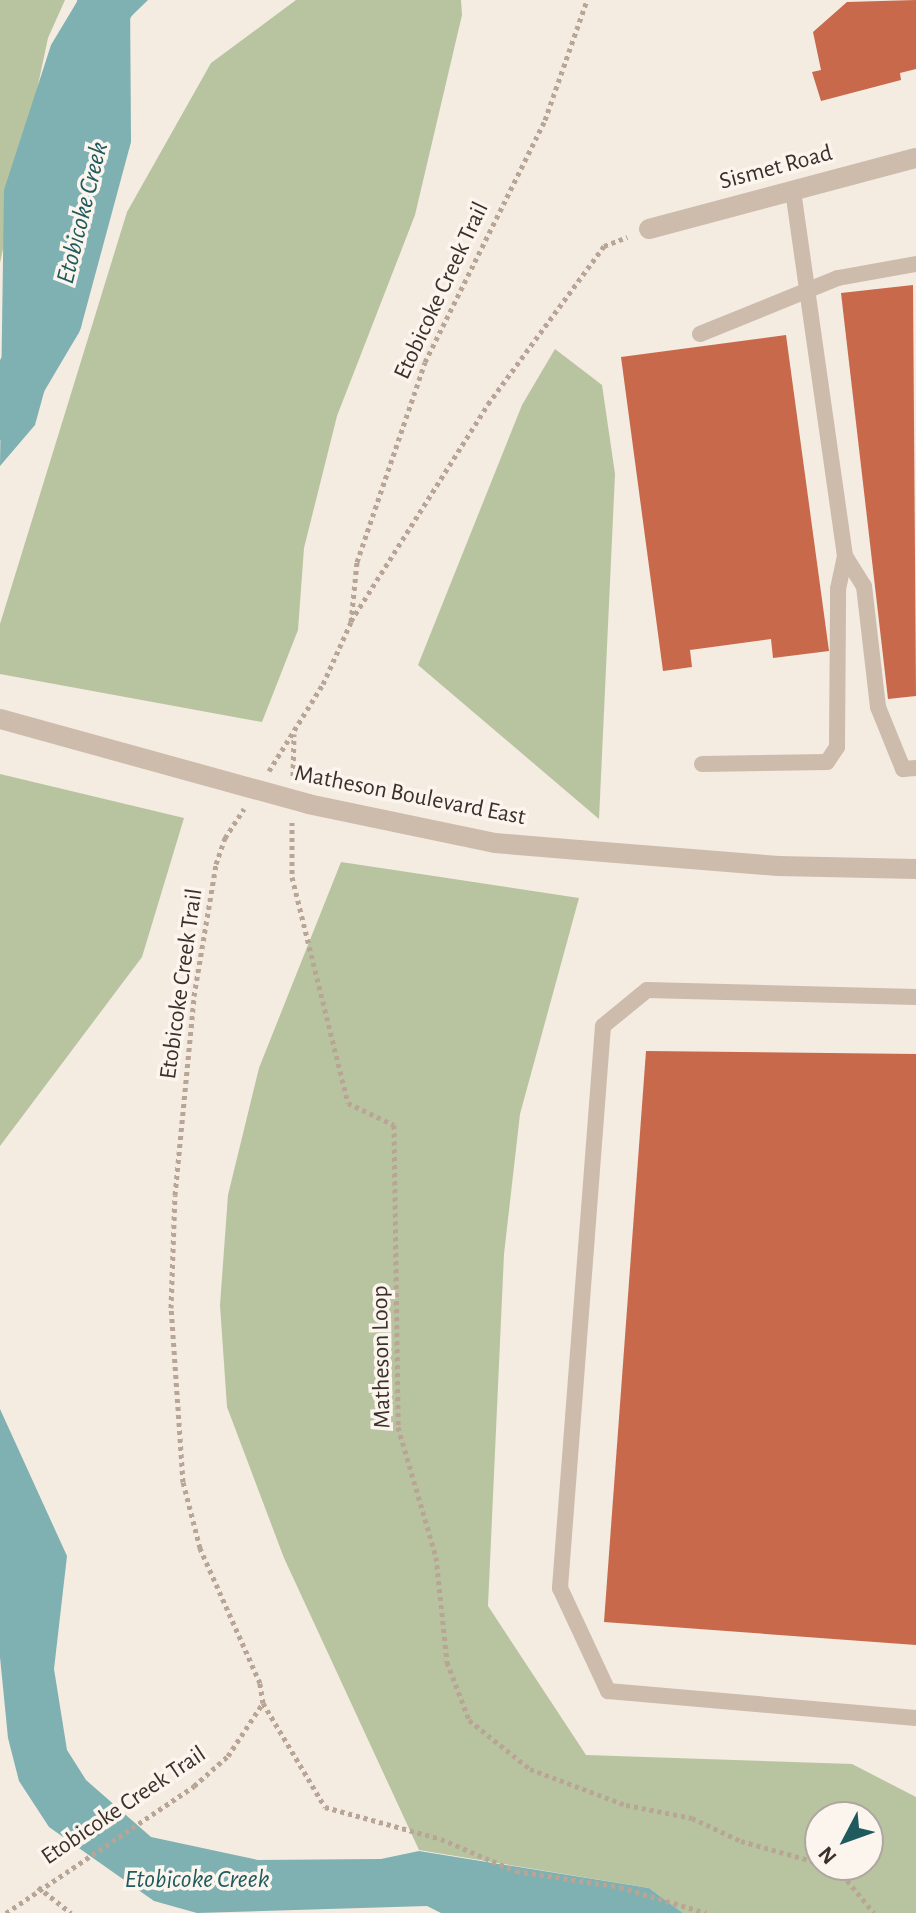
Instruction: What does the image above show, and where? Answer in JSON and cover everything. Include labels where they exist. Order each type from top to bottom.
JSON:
[{"type":"street","name":"Sismet Road","points":[[649,229],[916,158]]},
{"type":"street","name":"Matheson Boulevard East","points":[[0,719],[308,804],[495,843],[778,866],[916,869]]},
{"type":"lane","points":[[702,764],[827,762],[837,747],[838,589],[845,556],[793,190]]},
{"type":"lane","points":[[700,334],[838,278],[916,264]]},
{"type":"lane","points":[[845,556],[864,586],[878,707],[903,769],[916,768]]},
{"type":"lane","points":[[916,997],[647,990],[603,1026],[560,1588],[608,1691],[916,1718]]},
{"type":"path","name":"Etobicoke Creek Trail","points":[[259,786],[294,733],[351,622],[357,562],[425,362],[545,120],[587,0]]},
{"type":"path","points":[[351,622],[488,404],[604,246],[649,229]]},
{"type":"path","points":[[293,791],[294,733]]},
{"type":"path","name":"Etobicoke Creek Trail","points":[[6,1913],[38,1887],[194,1786],[228,1756],[263,1703],[260,1683],[200,1548],[183,1482],[171,1308],[175,1195],[194,996],[216,864],[225,838],[250,799]]},
{"type":"path","name":"Matheson Loop","points":[[293,805],[292,877],[348,1103],[394,1125],[398,1427],[436,1557],[447,1662],[469,1720],[530,1769],[626,1805],[692,1818],[741,1841],[804,1859]]},
{"type":"path","points":[[263,1703],[325,1807],[441,1839],[516,1871],[620,1887],[706,1913]]},
{"type":"path","points":[[848,1881],[874,1913]]},
{"type":"path","points":[[38,1887],[71,1913]]},
{"type":"green space","points":[[0,0],[65,0],[48,38],[0,263]]},
{"type":"green space","points":[[296,0],[461,0],[462,15],[415,215],[337,416],[304,548],[298,630],[262,722],[0,674],[0,624],[127,212],[211,63]]},
{"type":"green space","points":[[555,349],[602,385],[615,474],[599,819],[418,665],[522,405]]},
{"type":"green space","points":[[0,774],[184,818],[142,957],[0,1146]]},
{"type":"green space","points":[[341,862],[579,898],[520,1114],[504,1254],[488,1606],[586,1755],[852,1764],[916,1797],[916,1913],[683,1913],[649,1888],[419,1850],[284,1558],[227,1407],[220,1305],[228,1195],[259,1068]]},
{"type":"water","name":"Etobicoke Creek","points":[[78,0],[148,0],[115,32],[95,73],[75,279],[35,425],[0,466],[4,190],[51,45]]},
{"type":"water","name":"Etobicoke Creek","points":[[0,1409],[67,1556],[54,1669],[67,1750],[86,1780],[151,1837],[258,1860],[381,1859],[419,1851],[649,1888],[683,1913],[441,1913],[427,1906],[197,1913],[154,1901],[49,1827],[19,1781],[8,1738],[0,1657]]},
{"type":"building","points":[[916,0],[916,69],[900,73],[901,80],[821,101],[812,72],[821,70],[813,32],[847,2]]},
{"type":"building","points":[[913,285],[916,696],[888,699],[841,293]]},
{"type":"building","points":[[786,335],[829,651],[773,658],[771,639],[690,650],[692,667],[663,671],[621,357]]},
{"type":"building","points":[[646,1051],[916,1054],[916,1645],[604,1622]]},
{"type":"waterway","name":"Etobicoke Creek","points":[[0,413],[55,320],[104,138],[103,9],[110,0]]}]
